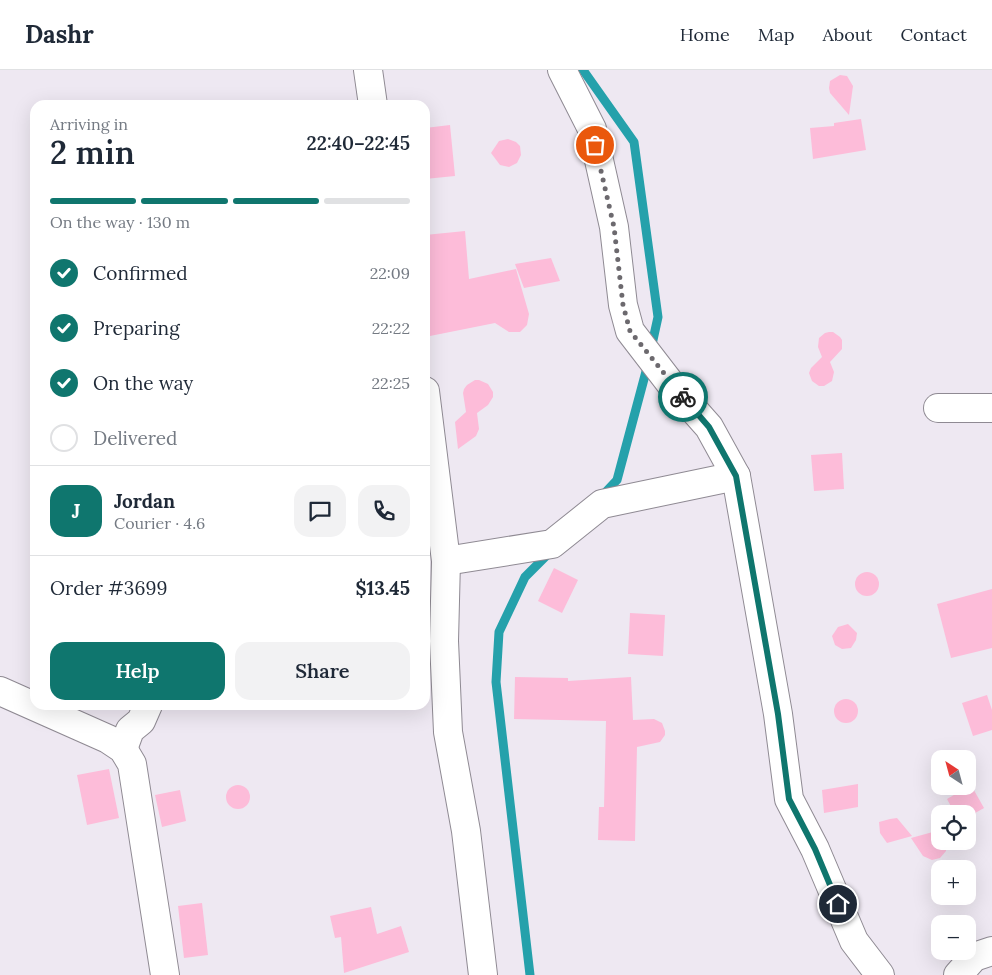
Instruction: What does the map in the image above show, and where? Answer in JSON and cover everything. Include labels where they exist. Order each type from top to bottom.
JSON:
[{"type":"street","points":[[368,70],[372,100]]},
{"type":"street","points":[[562,70],[592,129],[614,227],[623,305],[630,331],[670,383],[709,427],[736,476],[778,714],[789,799],[815,849],[854,940],[880,975]]},
{"type":"street","points":[[938,408],[992,408]]},
{"type":"street","points":[[430,431],[446,561],[444,641],[448,732],[466,831],[483,975]]},
{"type":"street","points":[[446,561],[552,544],[602,504],[736,476]]},
{"type":"street","points":[[0,691],[30,704]]},
{"type":"street","points":[[43,710],[108,739],[123,749],[132,764],[165,975]]},
{"type":"street","points":[[123,749],[130,730],[141,721],[146,710]]},
{"type":"street","points":[[958,975],[974,957],[992,951]]},
{"type":"building","points":[[840,75],[847,76],[853,86],[849,115],[830,93],[830,81]]},
{"type":"building","points":[[861,119],[866,150],[813,159],[810,128],[834,126],[834,123]]},
{"type":"building","points":[[450,125],[455,176],[430,178],[430,127]]},
{"type":"building","points":[[508,139],[520,146],[521,155],[517,163],[509,167],[500,165],[491,153],[499,141]]},
{"type":"building","points":[[465,231],[469,279],[516,269],[529,314],[527,325],[520,332],[509,332],[495,323],[430,336],[430,234]]},
{"type":"building","points":[[551,258],[560,281],[524,288],[515,264]]},
{"type":"building","points":[[829,332],[833,332],[840,337],[842,349],[830,362],[834,372],[832,381],[824,386],[819,386],[812,381],[809,373],[811,368],[822,357],[818,347],[819,338]]},
{"type":"building","points":[[475,380],[488,384],[493,392],[493,397],[488,405],[477,413],[479,429],[476,436],[458,449],[455,422],[466,412],[464,389]]},
{"type":"building","points":[[842,453],[844,489],[814,491],[811,455]]},
{"type":"building","points":[[554,568],[578,580],[562,613],[538,601]]},
{"type":"building","points":[[867,572],[876,575],[879,584],[876,593],[867,596],[858,593],[855,584],[858,575]]},
{"type":"building","points":[[992,589],[992,648],[951,658],[937,604]]},
{"type":"building","points":[[630,613],[665,615],[663,656],[628,654]]},
{"type":"building","points":[[848,624],[857,633],[856,640],[851,648],[842,649],[835,645],[832,636],[838,627]]},
{"type":"building","points":[[515,677],[568,678],[568,681],[631,677],[633,720],[654,719],[662,723],[665,731],[665,735],[660,742],[637,747],[635,841],[598,840],[599,807],[604,807],[606,721],[514,719]]},
{"type":"building","points":[[987,695],[992,710],[992,730],[973,736],[962,703]]},
{"type":"building","points":[[846,699],[855,702],[858,711],[855,720],[846,723],[837,720],[834,711],[837,702]]},
{"type":"building","points":[[109,769],[119,818],[87,825],[77,775]]},
{"type":"building","points":[[858,784],[858,807],[824,813],[822,790]]},
{"type":"building","points":[[238,785],[247,788],[250,797],[247,806],[238,809],[229,806],[226,797],[229,788]]},
{"type":"building","points":[[180,790],[186,821],[162,827],[155,795]]},
{"type":"building","points":[[976,794],[984,808],[976,812],[976,805],[950,805],[947,799],[954,795]]},
{"type":"building","points":[[897,818],[912,836],[887,843],[880,833],[879,822]]},
{"type":"building","points":[[931,832],[931,850],[946,851],[940,858],[932,860],[923,856],[911,838]]},
{"type":"building","points":[[202,903],[208,955],[184,958],[178,906]]},
{"type":"building","points":[[371,907],[377,934],[401,926],[409,952],[344,973],[341,937],[335,938],[330,916]]},
{"type":"waterway","points":[[583,70],[634,142],[658,317],[651,349]]},
{"type":"waterway","points":[[602,496],[617,480],[648,364]]},
{"type":"waterway","points":[[530,975],[496,682],[499,632],[525,577],[551,551]]},
{"type":"way so far","points":[[595,145],[614,227],[623,305],[630,331],[683,397]]},
{"type":"route","points":[[683,397],[709,427],[736,476],[778,714],[789,799],[815,849],[838,904]]}]
